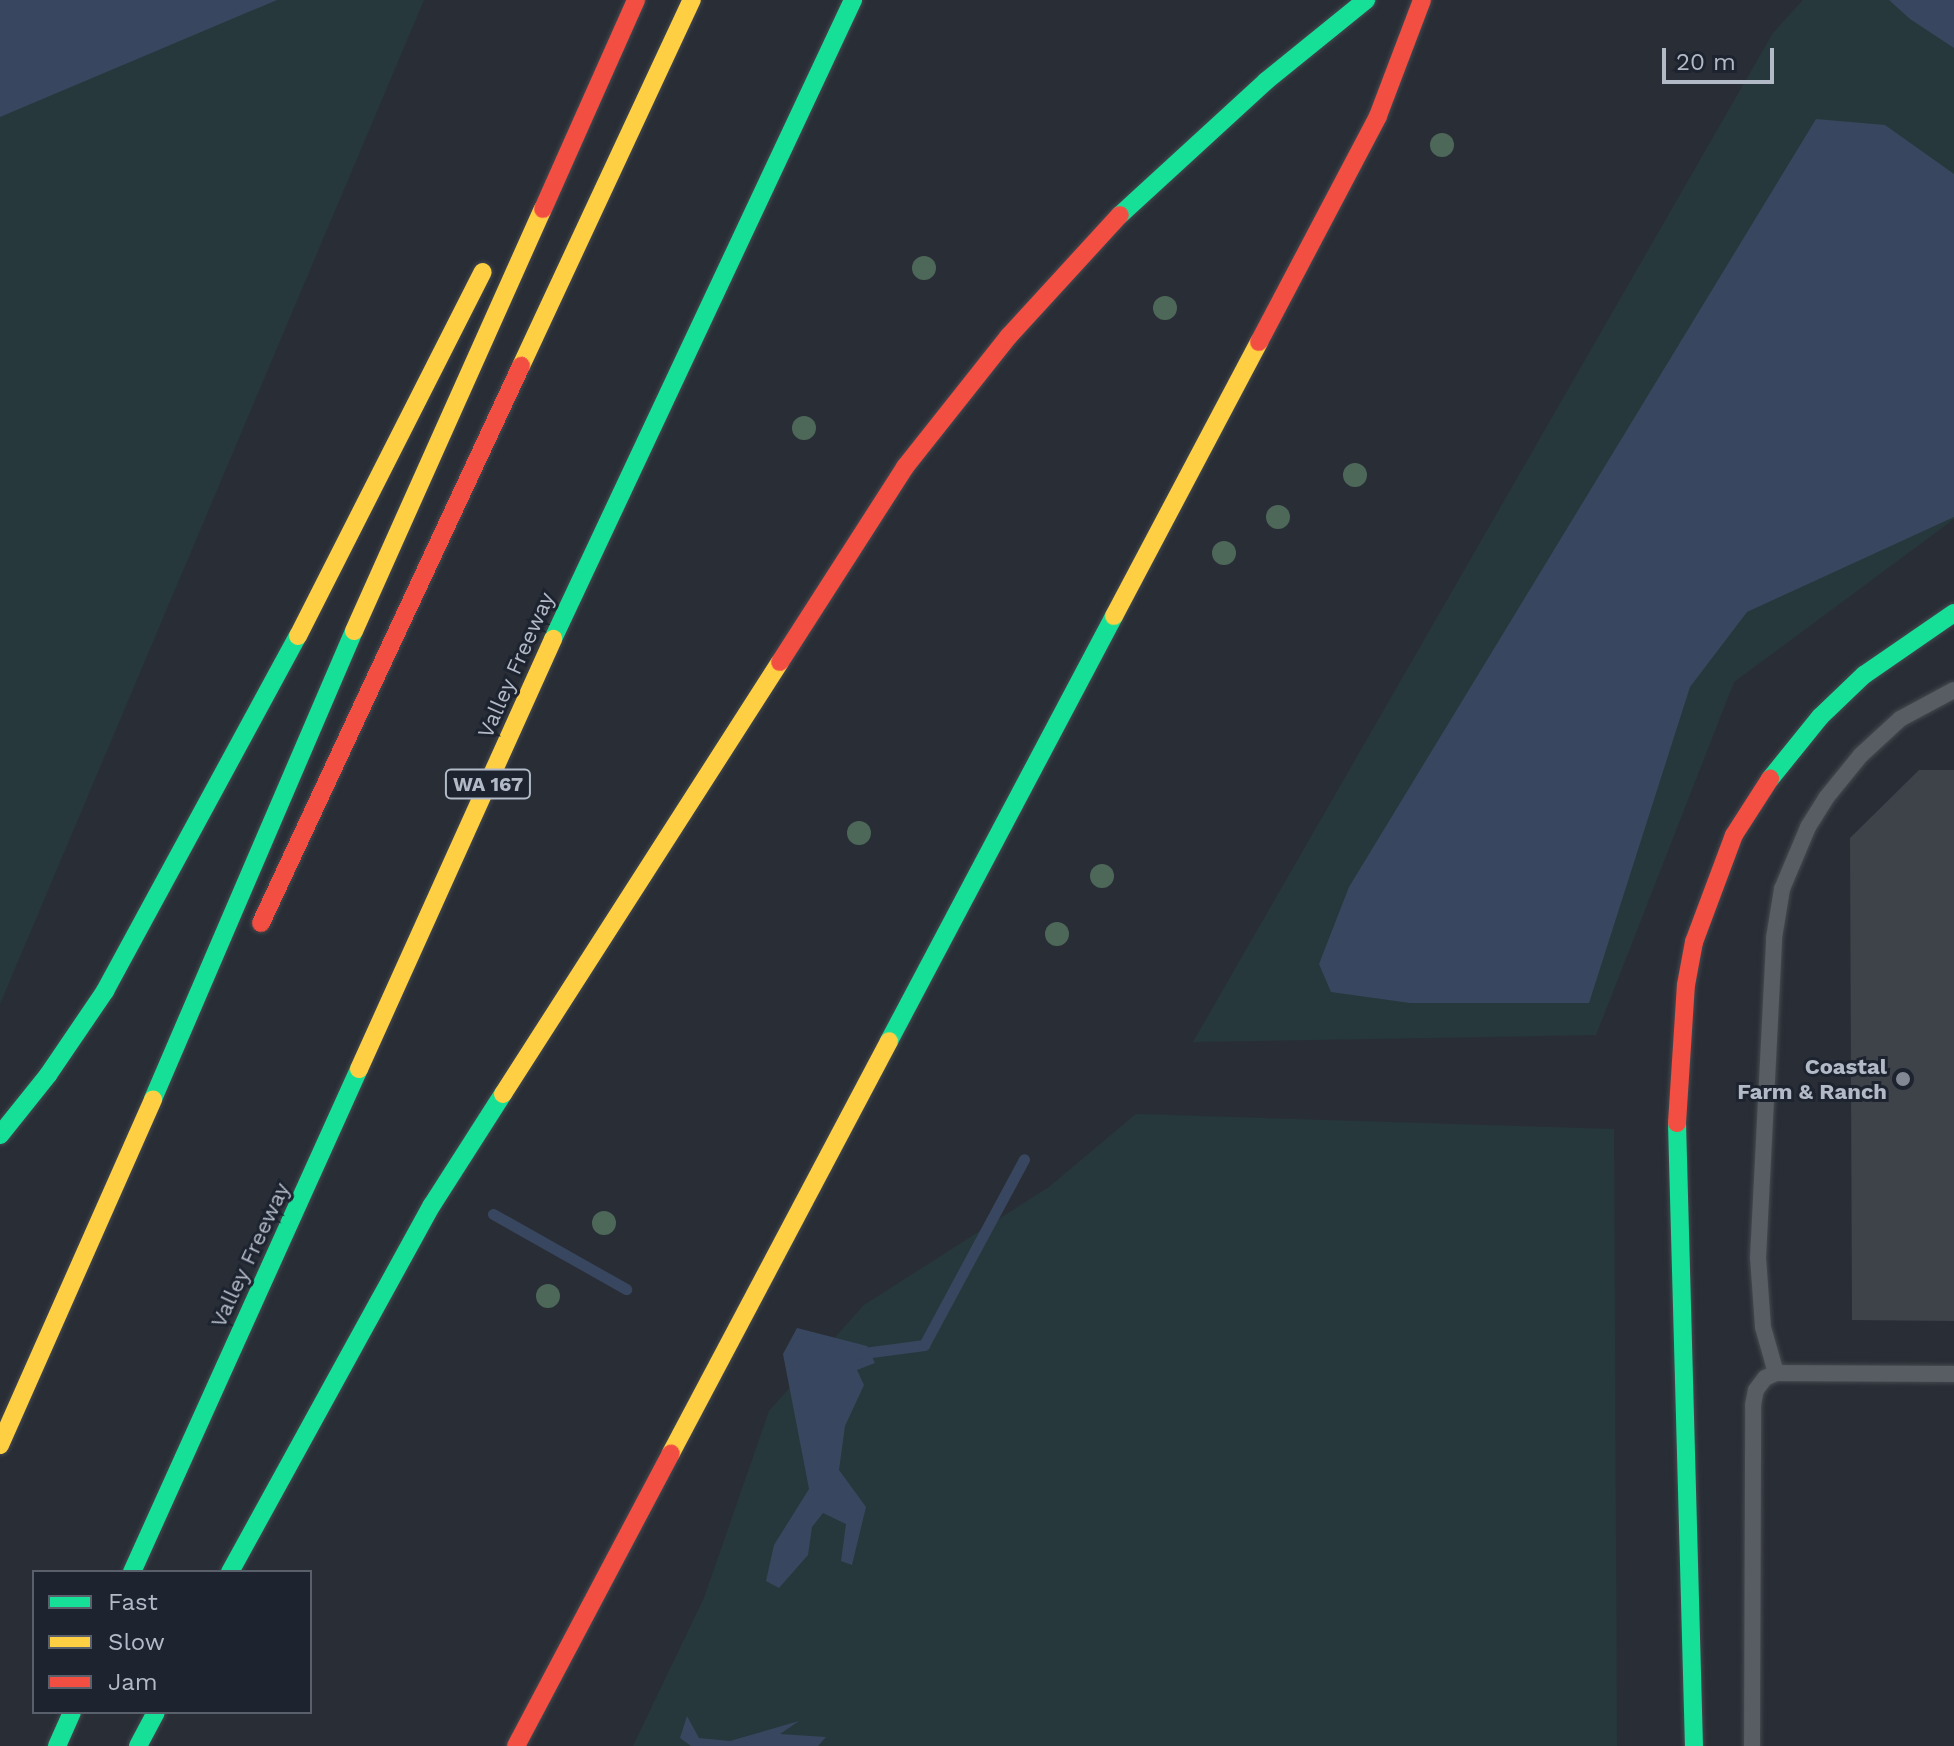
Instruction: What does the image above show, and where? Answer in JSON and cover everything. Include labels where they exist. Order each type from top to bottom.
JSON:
[{"type":"main road","points":[[566,111],[624,0]]},
{"type":"main road","points":[[0,1445],[180,1039],[343,655],[636,0]]},
{"type":"main road","points":[[251,944],[692,0]]},
{"type":"main road","name":"Valley Freeway","points":[[133,1570],[565,613],[853,0]]},
{"type":"main road","points":[[231,1570],[432,1205],[905,467],[1009,336],[1120,215],[1266,81],[1366,0]]},
{"type":"main road","points":[[516,1746],[671,1461],[897,1023],[1378,116],[1422,0]]},
{"type":"main road","points":[[0,1135],[48,1075],[105,991],[165,886],[359,520],[494,250]]},
{"type":"main road","points":[[1694,1746],[1677,1109],[1686,985],[1694,942],[1711,888],[1734,835],[1781,765],[1820,717],[1864,675],[1954,613]]},
{"type":"main road","points":[[180,1039],[226,981]]},
{"type":"main road","points":[[501,1733],[671,1461]]},
{"type":"main road","points":[[57,1746],[71,1714]]},
{"type":"main road","points":[[138,1746],[155,1714]]},
{"type":"lane","points":[[1776,1373],[1763,1327],[1758,1258],[1774,938],[1782,889],[1808,827],[1826,798],[1861,755],[1900,719],[1954,690]]},
{"type":"lane","points":[[1752,1746],[1753,1405],[1760,1384],[1776,1373],[1954,1374]]},
{"type":"shaded area","points":[[0,0],[424,0],[0,1004]]},
{"type":"shaded area","points":[[1803,0],[1954,0],[1954,519],[1734,682],[1596,1035],[1193,1042],[1773,33]]},
{"type":"shaded area","points":[[1136,1114],[1614,1129],[1617,1746],[633,1746],[704,1598],[769,1411],[864,1305],[1049,1187]]},
{"type":"water","points":[[0,0],[277,0],[0,117]]},
{"type":"water","points":[[1889,0],[1954,0],[1954,48],[1910,19]]},
{"type":"water","points":[[1816,119],[1885,125],[1954,174],[1954,517],[1747,612],[1690,687],[1589,1003],[1410,1003],[1331,992],[1319,964],[1349,887]]},
{"type":"water","points":[[797,1328],[867,1346],[875,1363],[857,1370],[864,1385],[845,1426],[839,1470],[866,1507],[852,1565],[841,1561],[846,1524],[823,1513],[812,1527],[808,1555],[779,1588],[766,1581],[774,1545],[809,1489],[783,1354]]},
{"type":"water","points":[[687,1716],[699,1738],[730,1741],[799,1721],[780,1734],[826,1737],[818,1746],[691,1746],[680,1738]]},
{"type":"building","name":"Coastal Farm & Ranch","points":[[1919,770],[1954,770],[1954,1321],[1852,1320],[1850,838]]},
{"type":"waterway","points":[[856,1354],[924,1345],[1024,1159]]},
{"type":"waterway","points":[[493,1214],[626,1289]]},
{"type":"traffic: fast","points":[[553,639],[853,0]]},
{"type":"traffic: fast","points":[[1120,215],[1266,81],[1366,0]]},
{"type":"traffic: fast","points":[[1770,779],[1820,717],[1864,675],[1954,613]]},
{"type":"traffic: fast","points":[[889,1041],[1114,616]]},
{"type":"traffic: fast","points":[[153,1099],[354,631]]},
{"type":"traffic: fast","points":[[0,1135],[48,1075],[105,991],[298,636]]},
{"type":"traffic: fast","points":[[133,1570],[359,1069]]},
{"type":"traffic: fast","points":[[231,1570],[432,1205],[503,1094]]},
{"type":"traffic: fast","points":[[1677,1123],[1694,1746]]},
{"type":"traffic: fast","points":[[57,1746],[71,1714]]},
{"type":"traffic: fast","points":[[138,1746],[155,1714]]},
{"type":"traffic: slow","points":[[521,366],[692,0]]},
{"type":"traffic: slow","points":[[354,631],[543,209]]},
{"type":"traffic: slow","points":[[298,636],[483,272]]},
{"type":"traffic: slow","points":[[1114,616],[1259,342]]},
{"type":"traffic: slow","points":[[359,1069],[553,639]]},
{"type":"traffic: slow","points":[[503,1094],[780,662]]},
{"type":"traffic: slow","points":[[671,1453],[889,1041]]},
{"type":"traffic: slow","points":[[0,1445],[153,1099]]},
{"type":"traffic: jam","points":[[543,209],[636,0]]},
{"type":"traffic: jam","points":[[1259,342],[1378,116],[1422,0]]},
{"type":"traffic: jam","points":[[780,662],[905,467],[1009,336],[1120,215]]},
{"type":"traffic: jam","points":[[261,923],[521,366]]},
{"type":"traffic: jam","points":[[1677,1123],[1686,985],[1694,942],[1734,835],[1770,779]]},
{"type":"traffic: jam","points":[[516,1746],[671,1453]]},
{"type":"place","name":"Coastal Farm & Ranch","points":[[1903,1079]]}]
